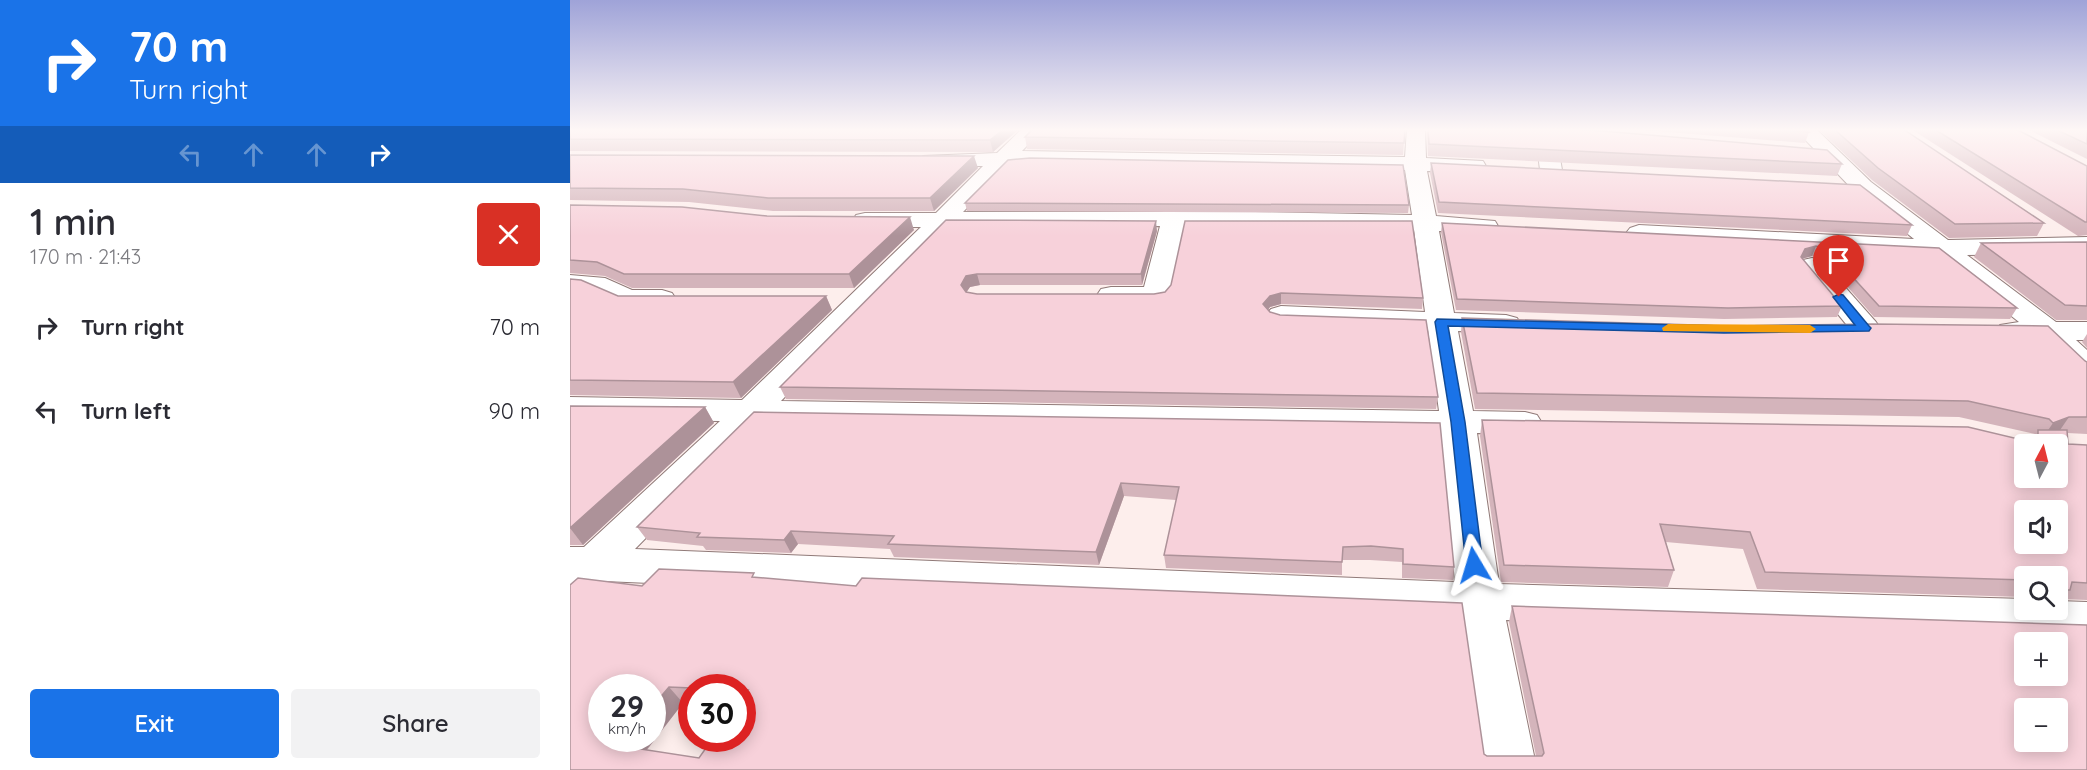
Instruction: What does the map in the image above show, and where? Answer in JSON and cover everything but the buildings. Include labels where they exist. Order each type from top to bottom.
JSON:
[{"type":"street","points":[[578,571],[753,409],[997,165]]},
{"type":"street","points":[[1415,165],[1458,422],[1474,565],[1510,770]]},
{"type":"street","points":[[1440,165],[1494,167]]},
{"type":"street","points":[[1550,165],[1551,170]]},
{"type":"street","points":[[1841,165],[1863,187],[1939,248],[2050,332],[2087,368]]},
{"type":"street","points":[[1528,169],[1575,171]]},
{"type":"street","points":[[1829,185],[1863,187]]},
{"type":"street","points":[[841,220],[1425,222],[1508,227]]},
{"type":"street","points":[[1086,295],[1156,295],[1174,220]]},
{"type":"street","points":[[2036,222],[2080,245]]},
{"type":"street","points":[[1616,232],[1939,248],[2080,245]]},
{"type":"street","points":[[1812,266],[1877,329],[1830,329]]},
{"type":"street","points":[[570,283],[595,284],[627,299],[686,299]]},
{"type":"street","points":[[827,299],[862,299]]},
{"type":"street","points":[[1281,315],[1536,324]]},
{"type":"street","points":[[1981,331],[2087,332]]},
{"type":"street","points":[[570,408],[753,409],[1553,424]]},
{"type":"street","points":[[578,571],[970,581],[2087,621]]},
{"type":"slow traffic","points":[[1668,328],[1810,329]]},
{"type":"route","points":[[1474,565],[1458,422],[1441,322],[1724,330],[1865,328],[1839,297]]}]
